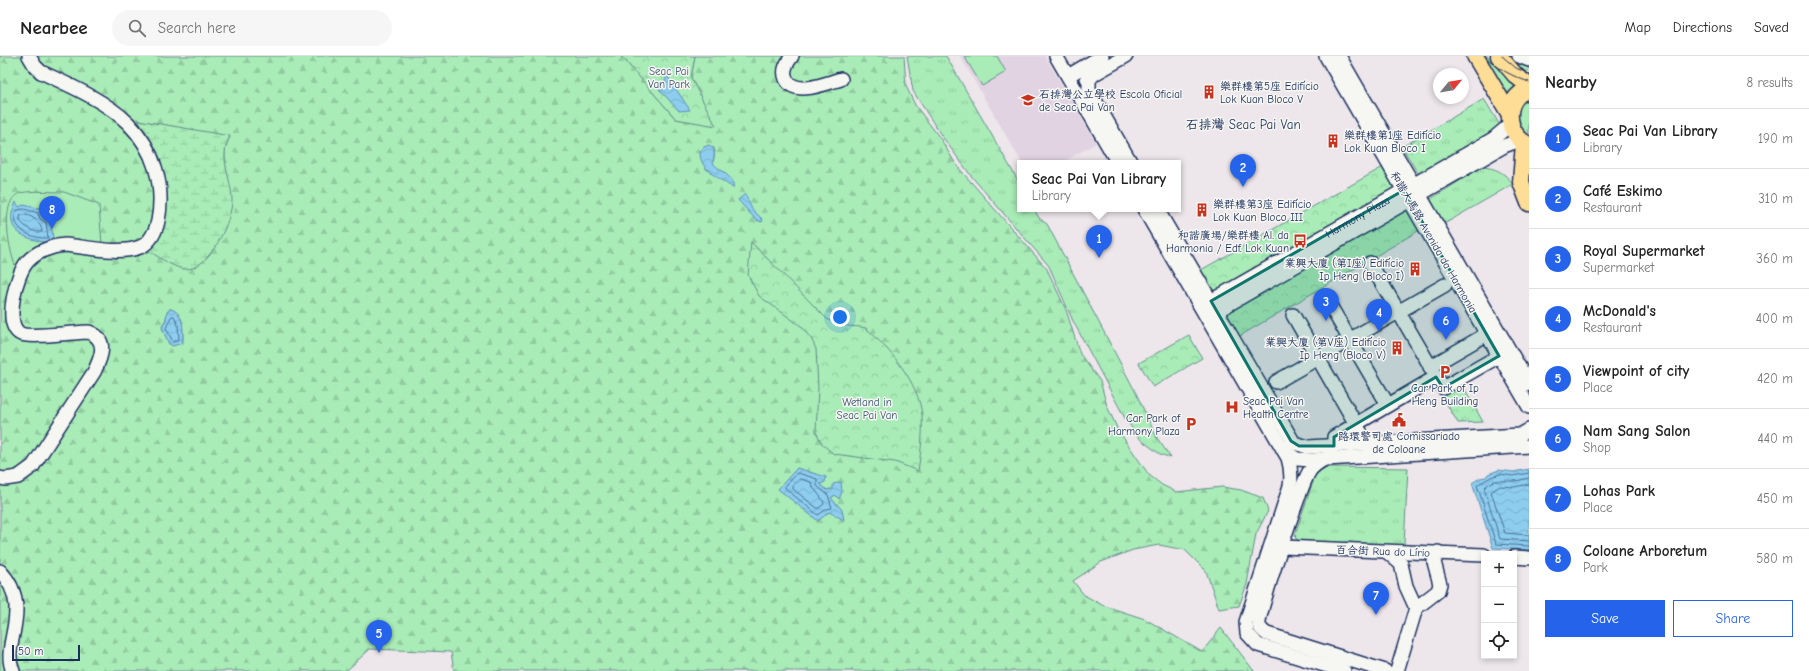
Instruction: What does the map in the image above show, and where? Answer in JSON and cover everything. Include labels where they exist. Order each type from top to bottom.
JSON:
[{"type":"main road","points":[[1475,56],[1510,117],[1515,135],[1524,143],[1521,182],[1529,203]]},
{"type":"main road","points":[[1499,56],[1510,72],[1529,86]]},
{"type":"main road","points":[[1510,117],[1514,100],[1519,94],[1529,89]]},
{"type":"street","points":[[0,478],[5,479],[18,477],[33,466],[94,372],[102,355],[103,348],[94,334],[89,332],[25,336],[15,329],[12,318],[16,286],[19,275],[26,263],[38,253],[57,245],[64,244],[121,251],[141,247],[147,244],[153,235],[159,213],[160,193],[157,173],[145,145],[128,123],[107,106],[41,72],[29,56]]},
{"type":"street","points":[[792,56],[786,65],[785,75],[790,84],[795,87],[806,88],[841,79]]},
{"type":"street","points":[[1056,56],[1116,160]]},
{"type":"street","points":[[1070,81],[1102,56]]},
{"type":"street","points":[[1070,81],[1094,74],[1126,56]]},
{"type":"street","name":"和諧大馬路 Avenida da Harmonia","points":[[1326,56],[1529,384]]},
{"type":"street","name":"和諧大馬路 Avenida da Harmonia","points":[[1339,56],[1487,334],[1529,407]]},
{"type":"street","points":[[1519,56],[1529,60]]},
{"type":"street","points":[[1094,74],[1088,82],[1089,90],[1129,160]]},
{"type":"street","name":"Harmony Plaza","points":[[1209,309],[1411,192],[1493,139],[1506,128],[1510,117]]},
{"type":"street","name":"Harmony Plaza","points":[[1411,192],[1504,146],[1524,143]]},
{"type":"street","points":[[1146,212],[1209,309],[1291,441],[1299,446],[1334,446],[1520,435],[1529,430]]},
{"type":"street","points":[[1159,212],[1284,451],[1291,468],[1290,486],[1245,629],[1250,638],[1258,645],[1344,671]]},
{"type":"street","points":[[1370,263],[1443,388],[1499,356]]},
{"type":"street","points":[[1276,382],[1445,285]]},
{"type":"street","points":[[1325,297],[1388,405]]},
{"type":"street","points":[[1293,315],[1359,428]]},
{"type":"street","points":[[1334,446],[1334,437],[1359,428],[1388,405],[1487,334]]},
{"type":"street","points":[[1284,451],[1292,457],[1300,459],[1524,446]]},
{"type":"street","points":[[1328,457],[1309,472],[1282,547],[1261,613],[1259,625],[1261,630],[1267,634],[1385,671]]},
{"type":"street","name":"百合街 Rua do Lírio","points":[[1282,547],[1481,555]]},
{"type":"street","points":[[1388,552],[1401,564],[1406,586],[1416,608]]},
{"type":"street","points":[[1397,671],[1416,608],[1438,591],[1439,578],[1434,562],[1438,552]]},
{"type":"street","points":[[1517,557],[1529,558]]},
{"type":"street","points":[[0,572],[9,585],[14,604],[14,614],[5,650],[7,660],[13,671]]},
{"type":"highlighted area","points":[[1404,190],[1499,356],[1443,388],[1436,377],[1334,437],[1334,446],[1299,446],[1291,441],[1211,301]]},
{"type":"shaded area","name":"石排灣公立學校 Escola Oficial de Seac Pai Van","points":[[960,56],[1045,56],[1096,143],[1066,160],[1020,160]]},
{"type":"green space","points":[[0,56],[621,56],[676,119],[715,125],[691,78],[695,56],[904,56],[906,86],[915,105],[940,138],[957,166],[1047,269],[1066,310],[1080,354],[1100,381],[1107,406],[1118,430],[1149,475],[1162,485],[1176,492],[1222,487],[1241,490],[1263,498],[1268,511],[1256,534],[1247,584],[1239,606],[1219,609],[1206,571],[1185,550],[1159,545],[1133,550],[1101,562],[1073,581],[1084,595],[1102,605],[1145,619],[1202,652],[1221,628],[1254,671],[454,671],[451,652],[370,649],[346,671],[0,671]],"holes":[[[138,120],[230,137],[226,145],[225,162],[230,187],[231,205],[183,269],[146,249],[163,173],[154,148]],[[713,147],[715,151],[713,163],[717,168],[724,172],[733,187],[706,169]],[[172,309],[176,312],[180,319],[183,341],[169,344],[162,326],[166,319],[167,312]],[[797,468],[822,482],[820,484],[827,490],[833,489],[839,498],[835,495],[831,498],[842,510],[829,512]]]},
{"type":"green space","name":"Seac Pai Van Park","points":[[621,56],[695,56],[691,78],[716,126],[676,119]]},
{"type":"green space","points":[[907,56],[946,56],[1017,179],[1017,212],[1036,212],[1039,218],[1047,224],[1135,391],[1157,438],[1171,458],[1160,454],[1141,440],[1126,420],[1073,321],[1049,266],[972,177],[941,135],[913,91]]},
{"type":"green space","points":[[964,56],[997,56],[1006,72],[982,86]]},
{"type":"green space","points":[[1482,56],[1488,56],[1503,73],[1520,85],[1506,102]]},
{"type":"green space","points":[[1507,56],[1516,56],[1529,64],[1529,70],[1525,73]]},
{"type":"green space","points":[[1529,96],[1529,139],[1517,128],[1517,107]]},
{"type":"green space","points":[[1484,99],[1501,127],[1419,175],[1402,147]]},
{"type":"green space","points":[[138,120],[230,136],[225,152],[226,167],[232,199],[228,219],[218,243],[202,262],[193,268],[179,268],[145,249],[163,173],[154,148]]},
{"type":"green space","points":[[1383,167],[1397,190],[1215,293],[1201,270]]},
{"type":"green space","points":[[1482,167],[1499,171],[1513,184],[1444,224],[1429,200]]},
{"type":"green space","points":[[25,192],[64,192],[99,205],[102,245],[69,242],[15,265],[10,247],[7,224],[10,205],[14,197]]},
{"type":"green space","points":[[1407,207],[1420,230],[1238,337],[1224,313]]},
{"type":"green space","name":"Wetland in Seac Pai Van","points":[[751,242],[827,319],[841,325],[866,328],[902,367],[915,390],[922,415],[922,443],[918,471],[895,462],[834,454],[823,445],[816,432],[818,388],[816,349],[812,340],[801,326],[759,296],[748,275]]},
{"type":"green space","points":[[1189,335],[1202,358],[1153,387],[1139,363]]},
{"type":"green space","points":[[1462,384],[1483,422],[1458,423],[1442,396],[1449,389]]},
{"type":"green space","points":[[1328,467],[1408,468],[1404,545],[1302,542],[1296,539],[1295,534],[1315,476],[1320,470]]},
{"type":"water","points":[[666,77],[668,77],[690,110],[679,111],[659,89],[664,85]]},
{"type":"water","points":[[709,145],[714,151],[713,163],[730,177],[733,188],[707,169],[703,164],[700,152],[704,147]]},
{"type":"water","points":[[745,194],[752,209],[763,220],[762,222],[756,220],[738,200]]},
{"type":"water","points":[[16,202],[19,207],[23,205],[44,209],[43,216],[50,218],[54,244],[36,240],[20,234],[12,222],[12,213]]},
{"type":"water","points":[[170,309],[178,314],[183,328],[182,343],[173,346],[169,344],[162,328],[167,312]]},
{"type":"water","points":[[797,468],[826,477],[825,482],[820,484],[827,490],[833,489],[833,484],[841,482],[842,492],[839,499],[835,495],[831,498],[842,510],[844,520],[829,512],[818,521],[778,489]]},
{"type":"water","points":[[1529,469],[1529,550],[1493,548],[1472,483],[1499,470],[1513,472]]},
{"type":"tram line","points":[[1485,56],[1506,72],[1529,82]]},
{"type":"tram line","points":[[1502,56],[1516,68],[1529,74]]},
{"type":"place","name":"樂群樓第5座 Edifício Lok Kuan Bloco V","points":[[1209,92]]},
{"type":"place","name":"石排灣公立學校 Escola Oficial de Seac Pai Van","points":[[1028,100]]},
{"type":"place","name":"樂群樓第1座 Edifício Lok Kuan Bloco I","points":[[1333,141]]},
{"type":"place","name":"Café Eskimo","points":[[1243,187]]},
{"type":"place","name":"樂群樓第3座 Edifício Lok Kuan Bloco III","points":[[1202,210]]},
{"type":"place","name":"Coloane Arboretum","points":[[52,229]]},
{"type":"place","name":"和諧廣場/樂群樓 Al. da Harmonia / Edf. Lok Kuan","points":[[1300,241]]},
{"type":"place","name":"Seac Pai Van Library","points":[[1099,258]]},
{"type":"place","name":"業興大廈 (第I座) Edifício Ip Heng (Bloco I)","points":[[1415,269]]},
{"type":"place","name":"Royal Supermarket","points":[[1326,321]]},
{"type":"place","name":"McDonald's","points":[[1379,332]]},
{"type":"place","name":"Nam Sang Salon","points":[[1446,340]]},
{"type":"place","name":"業興大廈 (第V座) Edifício Ip Heng (Bloco V)","points":[[1397,348]]},
{"type":"place","name":"Car Park of Ip Heng Building","points":[[1445,372]]},
{"type":"place","name":"Seac Pai Van Health Centre","points":[[1232,407]]},
{"type":"place","name":"路環警司處 Comissariado de Coloane","points":[[1399,420]]},
{"type":"place","name":"Car Park of Harmony Plaza","points":[[1191,424]]},
{"type":"place","name":"Lohas Park","points":[[1376,615]]},
{"type":"place","name":"Viewpoint of city","points":[[379,653]]},
{"type":"district","name":"石排灣 Seac Pai Van","points":[[1243,124]]}]
